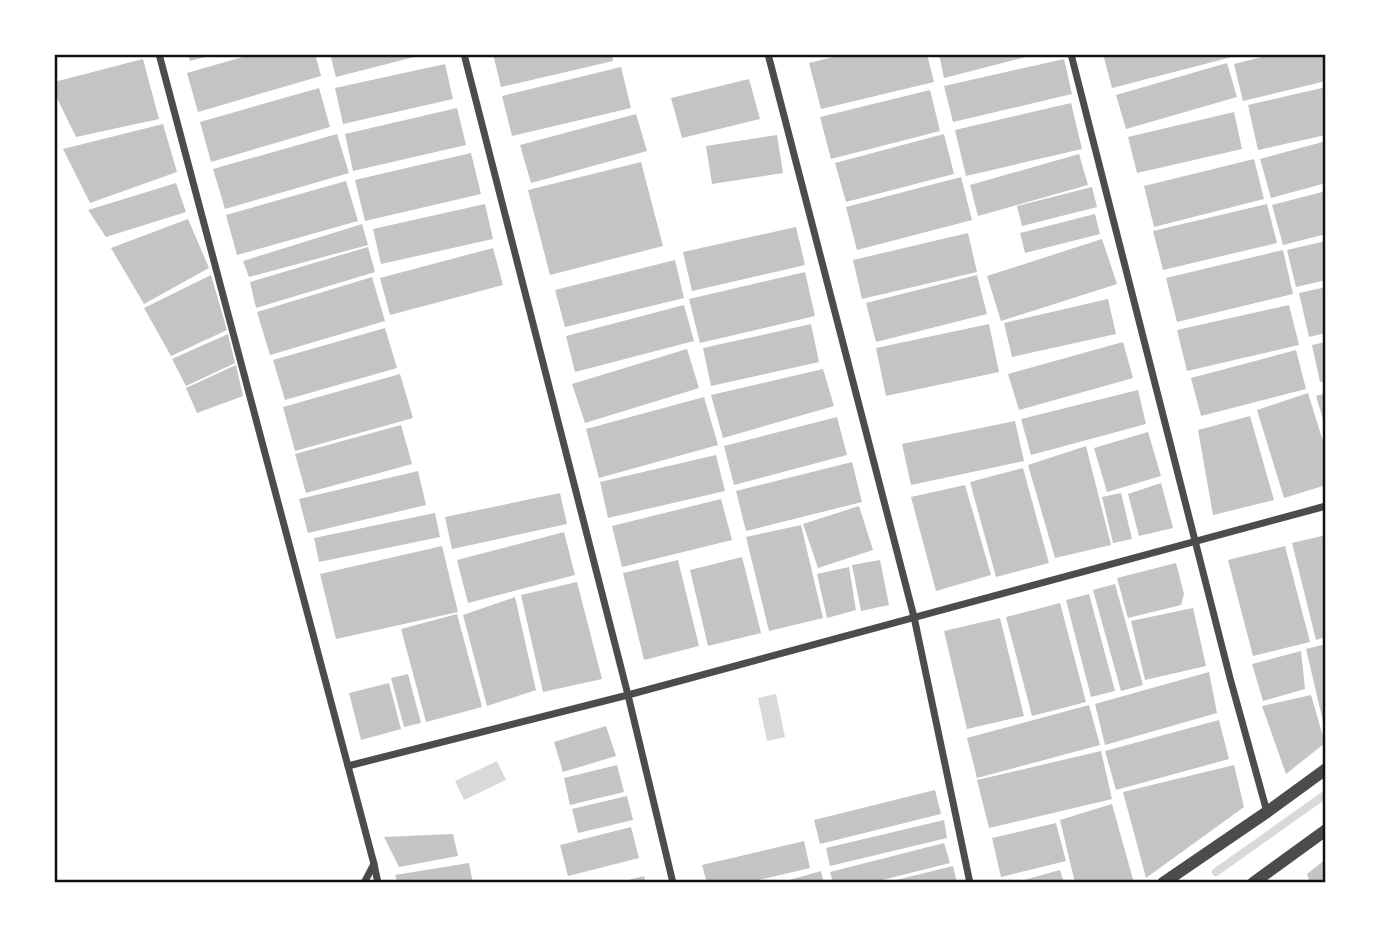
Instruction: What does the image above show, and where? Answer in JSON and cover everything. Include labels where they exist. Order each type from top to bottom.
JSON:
[{"type":"street","points":[[159,54],[378,883]]},
{"type":"street","points":[[464,54],[628,695],[673,883]]},
{"type":"street","points":[[768,54],[914,617],[970,883]]},
{"type":"street","points":[[1071,54],[1230,678],[1267,812]]},
{"type":"street","points":[[348,766],[628,695],[1326,506]]},
{"type":"street","points":[[1163,883],[1326,769]]},
{"type":"street","points":[[1253,883],[1326,830]]},
{"type":"street","points":[[363,883],[374,864]]},
{"type":"shaded area","points":[[776,694],[785,737],[767,741],[758,698]]},
{"type":"shaded area","points":[[497,761],[506,780],[464,800],[455,781]]},
{"type":"building","points":[[188,54],[213,54],[213,55],[190,61]]},
{"type":"building","points":[[253,54],[315,54],[321,76],[198,112],[187,73]]},
{"type":"building","points":[[330,54],[422,54],[422,55],[336,77]]},
{"type":"building","points":[[493,54],[612,54],[613,61],[501,87]]},
{"type":"building","points":[[845,54],[927,54],[934,82],[821,109],[809,63]]},
{"type":"building","points":[[939,54],[1034,54],[1034,55],[944,78]]},
{"type":"building","points":[[1103,54],[1231,54],[1232,57],[1112,88]]},
{"type":"building","points":[[1274,54],[1326,54],[1326,81],[1243,101],[1234,64]]},
{"type":"building","points":[[143,59],[159,119],[76,137],[54,92],[54,82]]},
{"type":"building","points":[[1064,59],[1072,94],[953,122],[944,86]]},
{"type":"building","points":[[1227,63],[1237,97],[1126,129],[1116,95]]},
{"type":"building","points":[[445,64],[453,99],[343,124],[335,88]]},
{"type":"building","points":[[621,67],[631,108],[512,136],[502,96]]},
{"type":"building","points":[[749,79],[760,119],[682,138],[671,98]]},
{"type":"building","points":[[1326,87],[1326,135],[1258,150],[1248,105]]},
{"type":"building","points":[[319,88],[330,127],[211,162],[200,122]]},
{"type":"building","points":[[930,90],[940,131],[831,159],[820,117]]},
{"type":"building","points":[[1071,103],[1082,149],[966,176],[955,130]]},
{"type":"building","points":[[457,108],[466,145],[353,171],[345,134]]},
{"type":"building","points":[[1234,112],[1242,149],[1137,173],[1128,137]]},
{"type":"building","points":[[636,114],[647,151],[531,183],[520,145]]},
{"type":"building","points":[[163,124],[177,172],[90,203],[63,149]]},
{"type":"building","points":[[337,134],[349,173],[225,209],[213,169]]},
{"type":"building","points":[[944,134],[954,174],[846,202],[835,163]]},
{"type":"building","points":[[777,135],[783,173],[712,184],[706,146]]},
{"type":"building","points":[[1326,141],[1326,183],[1271,198],[1260,159]]},
{"type":"building","points":[[471,153],[481,194],[365,221],[355,180]]},
{"type":"building","points":[[1079,154],[1088,185],[978,216],[970,185]]},
{"type":"building","points":[[1254,159],[1264,199],[1154,227],[1144,186]]},
{"type":"building","points":[[641,162],[663,246],[550,275],[528,190]]},
{"type":"building","points":[[961,177],[972,220],[857,250],[846,207]]},
{"type":"building","points":[[346,181],[358,221],[237,255],[226,215]]},
{"type":"building","points":[[176,183],[186,212],[106,237],[88,210]]},
{"type":"building","points":[[1092,187],[1097,207],[1022,226],[1017,206]]},
{"type":"building","points":[[1326,191],[1326,234],[1283,245],[1272,205]]},
{"type":"building","points":[[485,204],[493,239],[381,264],[373,229]]},
{"type":"building","points":[[1267,204],[1277,243],[1163,270],[1153,231]]},
{"type":"building","points":[[1095,214],[1100,234],[1025,253],[1020,233]]},
{"type":"building","points":[[188,219],[209,268],[144,304],[111,248]]},
{"type":"building","points":[[362,224],[368,245],[249,277],[243,261]]},
{"type":"building","points":[[796,227],[805,265],[692,291],[683,252]]},
{"type":"building","points":[[968,233],[977,272],[862,299],[853,260]]},
{"type":"building","points":[[1102,239],[1117,284],[1001,321],[987,276]]},
{"type":"building","points":[[1326,241],[1326,280],[1296,287],[1287,250]]},
{"type":"building","points":[[368,247],[375,272],[256,308],[250,282]]},
{"type":"building","points":[[493,248],[503,285],[390,315],[380,278]]},
{"type":"building","points":[[1283,250],[1293,294],[1177,322],[1166,278]]},
{"type":"building","points":[[675,260],[684,298],[565,327],[555,290]]},
{"type":"building","points":[[805,272],[815,316],[700,343],[689,299]]},
{"type":"building","points":[[211,275],[227,330],[171,356],[144,308]]},
{"type":"building","points":[[977,275],[987,314],[876,342],[866,303]]},
{"type":"building","points":[[372,277],[385,321],[270,355],[257,312]]},
{"type":"building","points":[[1326,287],[1326,333],[1309,337],[1299,293]]},
{"type":"building","points":[[1108,299],[1116,334],[1012,357],[1004,323]]},
{"type":"building","points":[[684,305],[694,341],[575,372],[566,336]]},
{"type":"building","points":[[1289,305],[1299,345],[1187,371],[1177,330]]},
{"type":"building","points":[[811,324],[819,362],[711,386],[703,348]]},
{"type":"building","points":[[989,324],[999,372],[886,396],[876,348]]},
{"type":"building","points":[[385,328],[397,368],[285,400],[273,360]]},
{"type":"building","points":[[228,334],[235,363],[186,386],[172,359]]},
{"type":"building","points":[[1123,342],[1133,378],[1019,410],[1008,374]]},
{"type":"building","points":[[1326,342],[1326,381],[1320,382],[1312,345]]},
{"type":"building","points":[[687,349],[699,388],[585,423],[572,384]]},
{"type":"building","points":[[1296,350],[1306,389],[1201,416],[1191,378]]},
{"type":"building","points":[[236,365],[243,396],[197,413],[186,388]]},
{"type":"building","points":[[823,369],[834,406],[723,438],[711,395]]},
{"type":"building","points":[[400,374],[413,418],[295,451],[283,407]]},
{"type":"building","points":[[1138,390],[1146,424],[1031,455],[1021,419]]},
{"type":"building","points":[[1308,393],[1326,451],[1326,485],[1284,498],[1257,410]]},
{"type":"building","points":[[1326,393],[1326,426],[1325,426],[1316,396]]},
{"type":"building","points":[[704,397],[718,445],[599,478],[586,429]]},
{"type":"building","points":[[1250,416],[1274,500],[1213,515],[1198,430]]},
{"type":"building","points":[[837,417],[847,455],[734,485],[724,446]]},
{"type":"building","points":[[1015,421],[1024,461],[911,485],[902,444]]},
{"type":"building","points":[[401,425],[412,464],[306,493],[295,454]]},
{"type":"building","points":[[1148,432],[1161,476],[1107,492],[1094,448]]},
{"type":"building","points":[[1086,446],[1111,545],[1055,558],[1028,465]]},
{"type":"building","points":[[716,455],[725,491],[608,518],[600,482]]},
{"type":"building","points":[[852,462],[862,502],[746,531],[736,491]]},
{"type":"building","points":[[1023,468],[1049,563],[996,577],[970,482]]},
{"type":"building","points":[[418,471],[426,505],[308,533],[299,499]]},
{"type":"building","points":[[1161,483],[1173,528],[1139,536],[1128,494]]},
{"type":"building","points":[[965,485],[991,575],[936,591],[911,497]]},
{"type":"building","points":[[560,493],[567,524],[452,549],[445,517]]},
{"type":"building","points":[[1121,493],[1132,539],[1113,543],[1102,497]]},
{"type":"building","points":[[721,499],[732,540],[622,567],[612,526]]},
{"type":"building","points":[[859,506],[873,550],[818,568],[803,524]]},
{"type":"building","points":[[435,513],[440,537],[319,562],[314,538]]},
{"type":"building","points":[[801,525],[823,618],[769,631],[746,537]]},
{"type":"building","points":[[564,532],[575,575],[468,603],[457,560]]},
{"type":"building","points":[[1326,535],[1326,637],[1316,640],[1292,543]]},
{"type":"building","points":[[442,546],[458,612],[336,639],[320,574]]},
{"type":"building","points":[[1285,546],[1310,642],[1253,656],[1228,560]]},
{"type":"building","points":[[742,557],[761,633],[708,646],[690,570]]},
{"type":"building","points":[[678,560],[699,646],[644,660],[623,573]]},
{"type":"building","points":[[880,560],[889,605],[861,611],[852,565]]},
{"type":"building","points":[[1176,563],[1184,594],[1181,605],[1128,618],[1117,578]]},
{"type":"building","points":[[849,567],[856,610],[827,618],[817,574]]},
{"type":"building","points":[[577,582],[602,679],[543,692],[521,595]]},
{"type":"building","points":[[1115,584],[1143,685],[1121,691],[1093,590]]},
{"type":"building","points":[[1089,594],[1115,691],[1091,697],[1066,600]]},
{"type":"building","points":[[515,597],[536,690],[487,706],[463,615]]},
{"type":"building","points":[[1060,603],[1086,702],[1032,716],[1006,617]]},
{"type":"building","points":[[1193,608],[1206,666],[1145,680],[1131,621]]},
{"type":"building","points":[[457,614],[482,707],[426,722],[401,629]]},
{"type":"building","points":[[1000,618],[1024,716],[967,729],[944,631]]},
{"type":"building","points":[[1326,644],[1326,730],[1325,730],[1306,649]]},
{"type":"building","points":[[1301,651],[1305,689],[1263,701],[1252,664]]},
{"type":"building","points":[[1209,672],[1217,713],[1105,745],[1095,704]]},
{"type":"building","points":[[408,674],[421,723],[404,727],[391,678]]},
{"type":"building","points":[[389,683],[401,729],[361,740],[349,693]]},
{"type":"building","points":[[1311,695],[1325,743],[1286,774],[1262,706]]},
{"type":"building","points":[[1089,705],[1100,745],[977,778],[967,738]]},
{"type":"building","points":[[1219,720],[1229,759],[1116,790],[1105,751]]},
{"type":"building","points":[[606,726],[616,756],[563,772],[554,742]]},
{"type":"building","points":[[1101,751],[1112,799],[989,828],[977,780]]},
{"type":"building","points":[[617,765],[624,792],[570,805],[564,778]]},
{"type":"building","points":[[1234,765],[1244,807],[1146,878],[1123,792]]},
{"type":"building","points":[[935,790],[941,814],[820,844],[814,820]]},
{"type":"building","points":[[627,796],[633,820],[578,833],[572,809]]},
{"type":"building","points":[[1112,804],[1134,883],[1075,883],[1060,820]]},
{"type":"building","points":[[944,820],[947,838],[830,866],[826,848]]},
{"type":"building","points":[[1056,823],[1066,861],[1001,877],[992,838]]},
{"type":"building","points":[[631,827],[639,858],[568,876],[560,845]]},
{"type":"building","points":[[453,834],[458,856],[399,867],[384,837]]},
{"type":"building","points":[[804,841],[810,868],[746,883],[707,883],[702,865]]},
{"type":"building","points":[[944,843],[950,863],[870,883],[833,883],[830,872]]},
{"type":"building","points":[[1326,859],[1326,883],[1310,883],[1307,874]]},
{"type":"building","points":[[469,863],[473,883],[398,883],[395,875]]},
{"type":"building","points":[[953,866],[957,883],[888,883],[888,882]]},
{"type":"building","points":[[1060,870],[1064,883],[1017,883],[1017,882]]},
{"type":"building","points":[[821,871],[824,883],[782,883],[782,882]]},
{"type":"building","points":[[644,876],[646,883],[621,883],[621,882]]},
{"type":"waterway","points":[[1216,872],[1326,794]]}]
